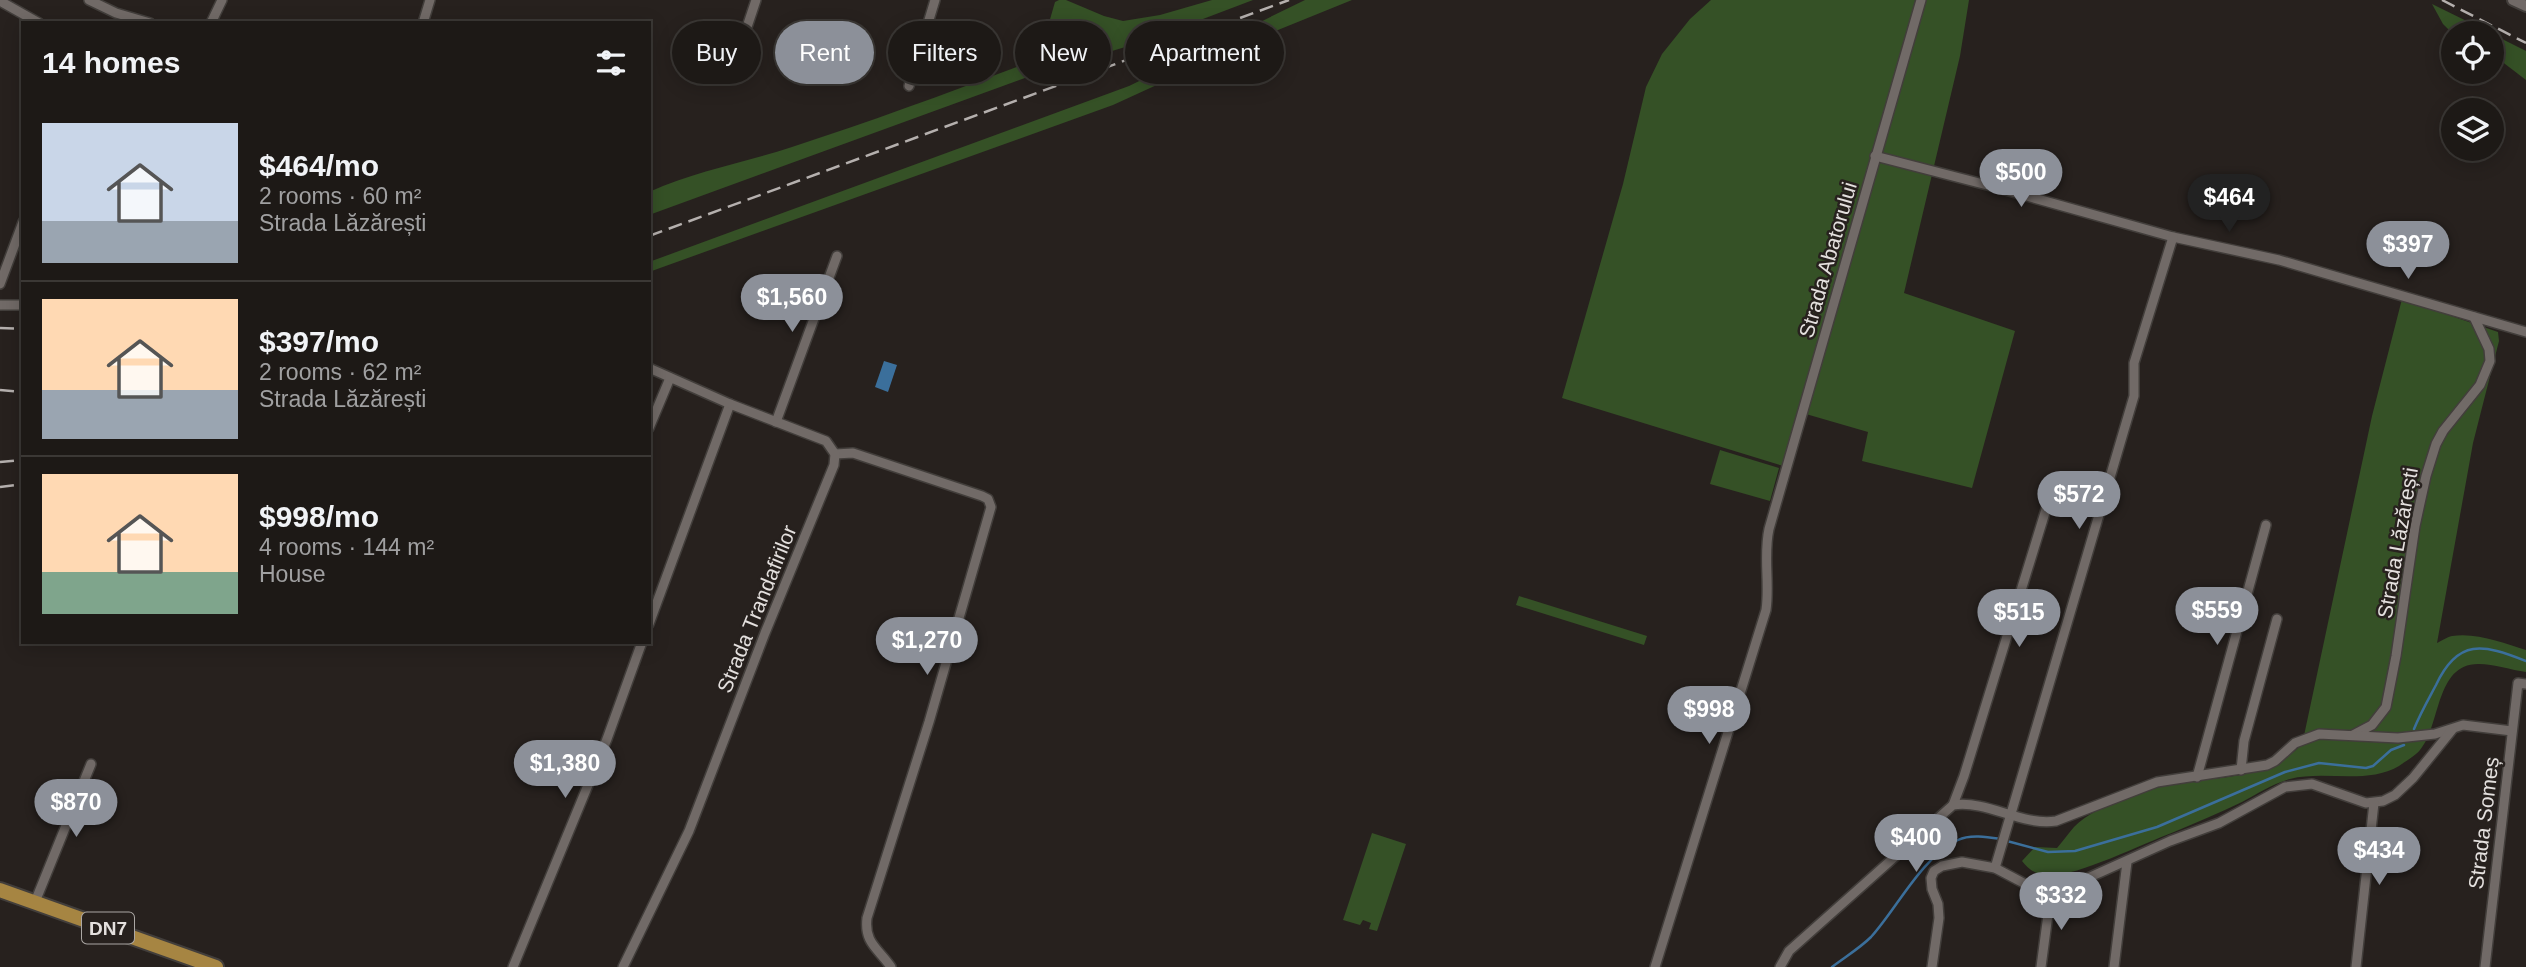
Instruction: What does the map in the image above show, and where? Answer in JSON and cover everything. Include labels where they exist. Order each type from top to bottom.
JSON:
[{"type":"highway","name":"DN7","points":[[0,890],[216,967]]},
{"type":"street","points":[[89,0],[116,13],[143,21]]},
{"type":"street","points":[[212,21],[222,0]]},
{"type":"street","points":[[424,21],[430,0]]},
{"type":"street","points":[[749,21],[756,0]]},
{"type":"street","points":[[909,86],[935,0]]},
{"type":"street","name":"Strada Abatorului","points":[[1655,967],[1766,610],[1768,597],[1765,546],[1769,529],[1921,0]]},
{"type":"street","points":[[2513,0],[2526,6]]},
{"type":"street","points":[[0,1],[35,21]]},
{"type":"street","points":[[112,21],[116,13]]},
{"type":"street","points":[[1875,156],[2173,237],[2280,260],[2526,332]]},
{"type":"street","points":[[0,284],[21,227]]},
{"type":"street","points":[[1995,868],[2134,396],[2134,363],[2173,237]]},
{"type":"street","points":[[776,422],[837,256]]},
{"type":"street","points":[[0,305],[21,305]]},
{"type":"street","name":"Strada Lăzărești","points":[[2352,736],[2372,725],[2386,707],[2415,526],[2426,476],[2443,431],[2480,385],[2490,360],[2489,349],[2474,317]]},
{"type":"street","points":[[651,369],[730,404],[826,441],[835,454],[853,453],[988,499],[990,507],[929,722],[867,918],[866,932],[870,942],[891,967]]},
{"type":"street","points":[[651,423],[670,377]]},
{"type":"street","points":[[651,619],[730,404]]},
{"type":"street","name":"Strada Trandafirilor","points":[[623,967],[689,831],[765,633],[834,465],[835,454]]},
{"type":"street","points":[[1780,967],[1789,951],[1952,806],[1964,776],[2056,481]]},
{"type":"street","points":[[2197,777],[2266,525]]},
{"type":"street","points":[[2241,769],[2244,741],[2277,619]]},
{"type":"street","points":[[513,967],[607,739],[641,644]]},
{"type":"street","name":"Strada Someș","points":[[2485,967],[2512,731],[2522,683]]},
{"type":"street","points":[[1952,806],[1979,805],[2032,821],[2056,821],[2137,788],[2275,761],[2295,743],[2319,734],[2398,738],[2420,736],[2463,725],[2512,731]]},
{"type":"street","points":[[1932,967],[1939,918],[1930,878],[1934,871],[1949,864],[1962,862],[1995,868],[2035,889],[2059,891],[2170,841],[2219,823],[2286,787],[2312,784],[2353,799],[2384,802],[2413,778],[2454,728]]},
{"type":"street","points":[[35,902],[91,764]]},
{"type":"street","points":[[2356,967],[2374,803]]},
{"type":"street","points":[[2114,967],[2127,862]]},
{"type":"street","points":[[2041,967],[2051,892]]},
{"type":"green space","points":[[1059,0],[1066,0],[1123,21],[1160,15],[1212,0],[1253,0],[1198,21],[1125,21],[1125,47],[1111,51],[1111,21],[1050,21],[1055,2]]},
{"type":"green space","points":[[1305,0],[1352,0],[1284,28],[1284,21],[1262,21]]},
{"type":"green space","points":[[1711,0],[1969,0],[1960,56],[1904,293],[2015,331],[1972,488],[1862,461],[1868,432],[1799,412],[1783,466],[1562,398],[1623,184],[1646,87],[1662,54],[1690,19]]},
{"type":"green space","points":[[2432,4],[2467,21],[2441,21]]},
{"type":"green space","points":[[2504,40],[2526,51],[2526,80],[2504,63]]},
{"type":"green space","points":[[1015,68],[1015,82],[651,214],[651,191],[666,185],[774,153],[970,84],[1001,84],[1001,73]]},
{"type":"green space","points":[[1133,84],[1159,84],[1113,105],[651,271],[651,261]]},
{"type":"green space","points":[[2402,299],[2498,332],[2499,341],[2473,443],[2437,643],[2461,635],[2509,644],[2526,650],[2526,672],[2491,665],[2465,666],[2454,674],[2447,684],[2427,739],[2420,750],[2387,772],[2290,779],[2216,814],[2094,865],[2049,876],[2034,872],[2022,861],[2035,847],[2057,848],[2074,827],[2097,810],[2159,787],[2234,776],[2261,769],[2288,756],[2302,745],[2372,416]]},
{"type":"green space","points":[[1720,450],[1779,468],[1770,501],[1710,484]]},
{"type":"green space","points":[[1519,596],[1647,636],[1644,645],[1516,605]]},
{"type":"green space","points":[[1372,833],[1406,844],[1377,931],[1369,929],[1371,923],[1363,920],[1360,925],[1343,920]]},
{"type":"water","points":[[884,361],[897,365],[888,392],[875,387]]},
{"type":"waterway","points":[[2414,729],[2444,670],[2463,652],[2484,649],[2526,661]]},
{"type":"waterway","points":[[2007,841],[2048,852],[2075,851],[2157,827],[2285,772],[2319,763],[2366,768],[2373,766],[2391,750],[2404,745]]},
{"type":"waterway","points":[[1832,967],[1871,937],[1921,871],[1945,848],[1968,837],[2001,839]]},
{"type":"railway","points":[[651,235],[1289,0]]},
{"type":"railway","points":[[2442,0],[2526,43]]},
{"type":"railway","points":[[0,328],[21,329]]},
{"type":"railway","points":[[0,390],[21,392]]},
{"type":"railway","points":[[0,462],[21,460]]},
{"type":"railway","points":[[0,487],[21,484]]}]
